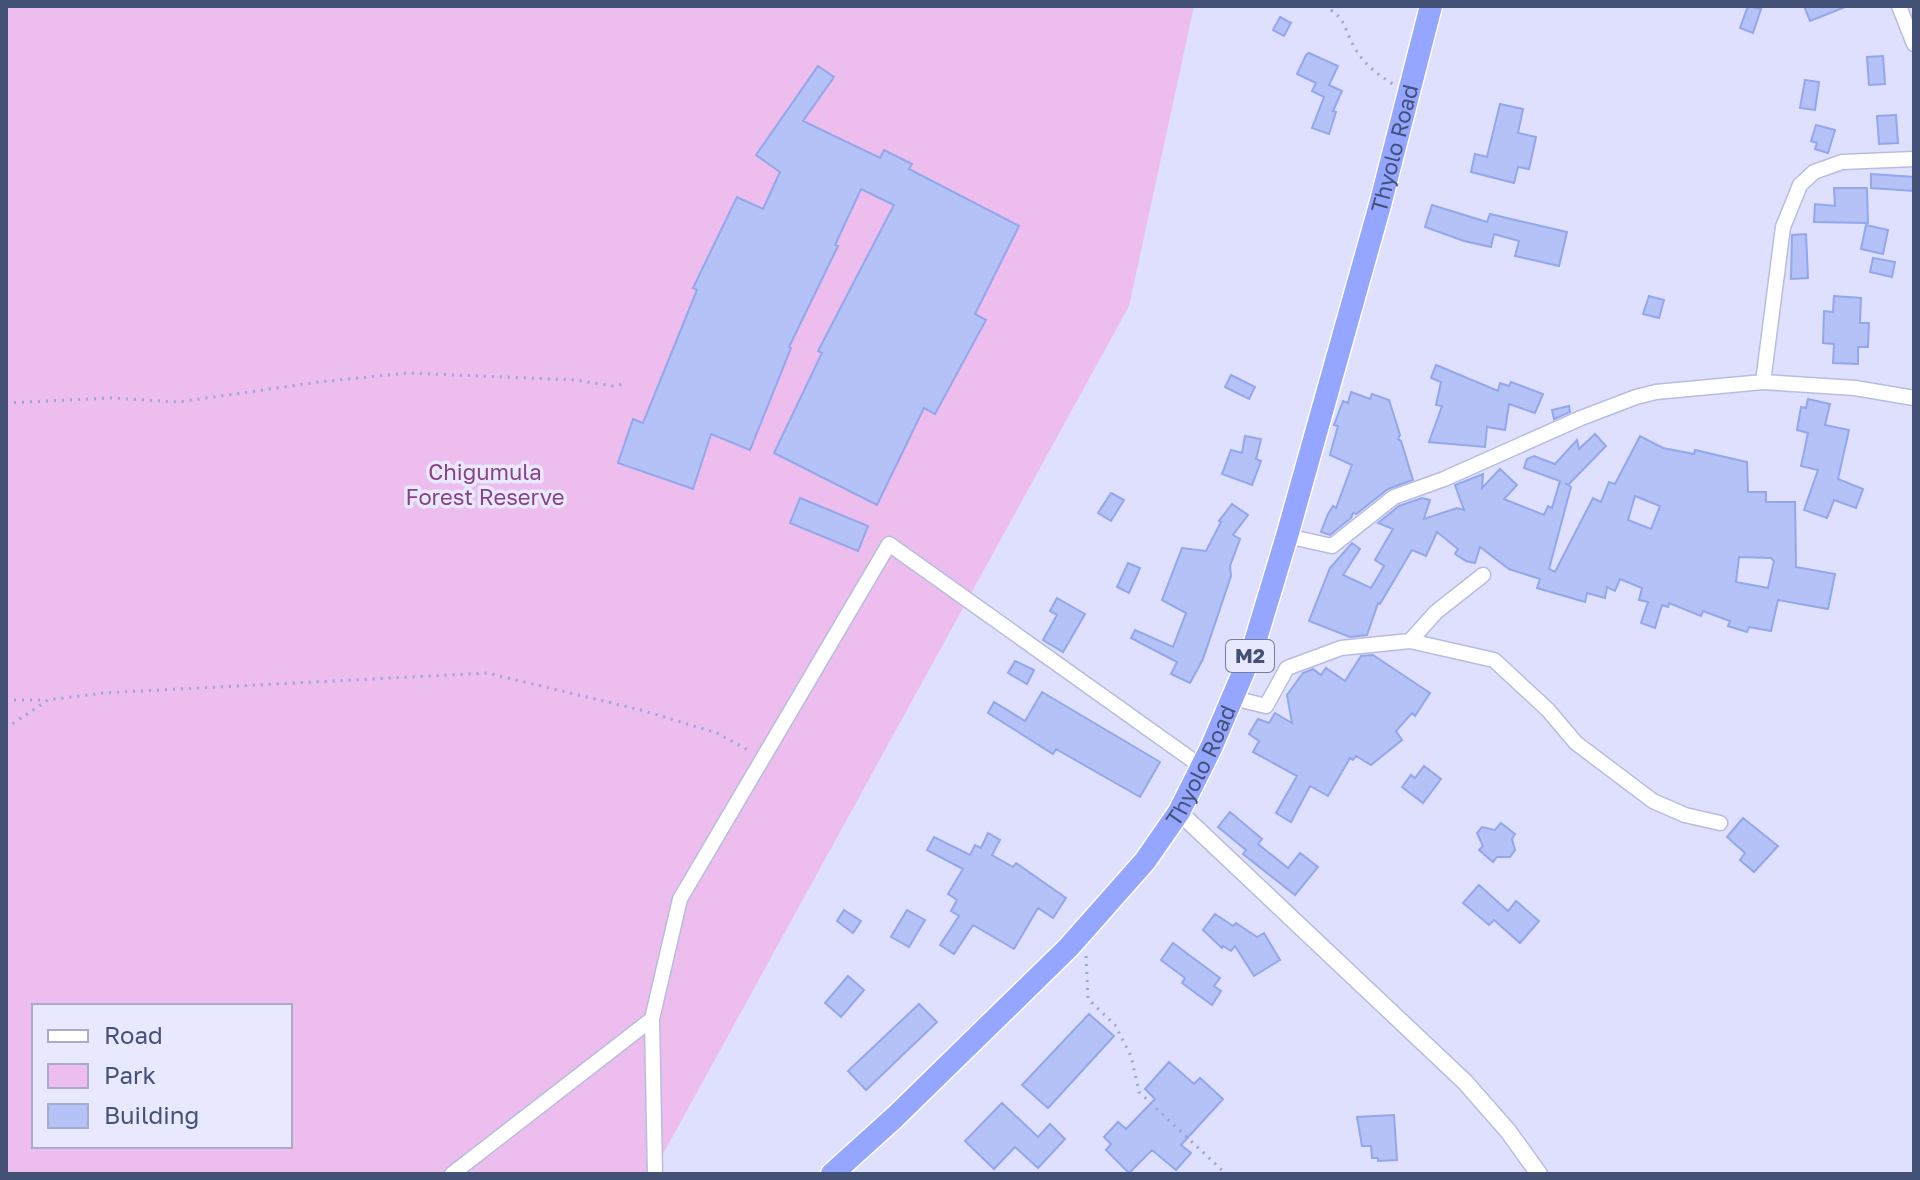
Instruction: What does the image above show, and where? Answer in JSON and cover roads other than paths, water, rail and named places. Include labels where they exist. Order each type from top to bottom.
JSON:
[{"type":"highway","name":"Thyolo Road","points":[[832,1174],[895,1117],[1081,932],[1145,861],[1179,812],[1252,652],[1380,205],[1431,6]]},
{"type":"street","points":[[1899,6],[1914,44]]},
{"type":"street","points":[[1763,382],[1783,227],[1800,185],[1814,172],[1842,162],[1914,159]]},
{"type":"street","points":[[1287,536],[1332,546],[1394,497],[1444,479],[1625,400],[1656,392],[1763,382],[1855,388],[1914,398]]},
{"type":"street","points":[[655,1174],[652,1019],[680,899],[889,544],[1202,767]]},
{"type":"street","points":[[1410,641],[1436,612],[1483,575]]},
{"type":"street","points":[[1233,698],[1266,706],[1287,668],[1341,648],[1410,641],[1494,660],[1548,710],[1576,743],[1653,801],[1685,815],[1720,823]]},
{"type":"street","points":[[1179,812],[1465,1082],[1508,1131],[1539,1174]]},
{"type":"street","points":[[452,1174],[652,1019]]},
{"type":"park label","name":"Chigumula Forest Reserve","points":[[485,484]]}]
